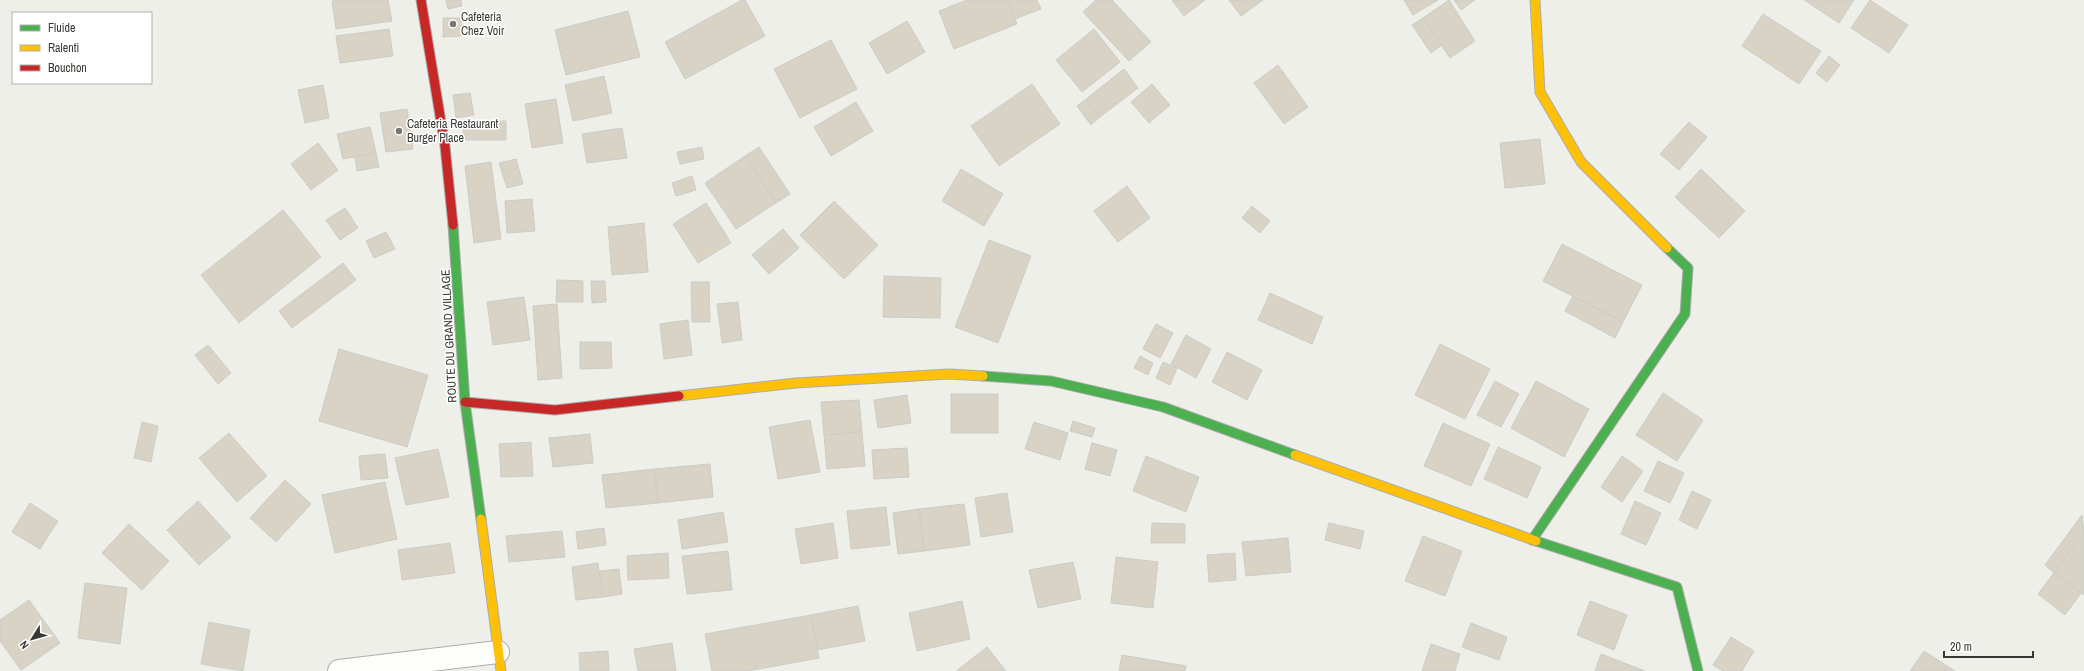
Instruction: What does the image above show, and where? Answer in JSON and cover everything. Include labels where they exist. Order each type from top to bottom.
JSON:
[{"type":"street","name":"ROUTE DU GRAND VILLAGE","points":[[421,0],[446,146],[456,258],[464,402],[500,662]]},
{"type":"street","points":[[1532,540],[1685,314],[1688,268],[1581,162],[1540,92],[1535,0]]},
{"type":"street","points":[[464,402],[555,410],[811,382],[949,374],[1051,380],[1163,406],[1532,540],[1677,587],[1698,671]]},
{"type":"street","points":[[339,671],[500,662]]},
{"type":"building","points":[[388,0],[392,21],[336,29],[332,1]]},
{"type":"building","points":[[446,0],[461,0],[462,6],[448,9]]},
{"type":"building","points":[[742,0],[745,0],[765,36],[685,79],[665,42]]},
{"type":"building","points":[[967,0],[1008,0],[1017,24],[954,49],[939,11]]},
{"type":"building","points":[[1008,0],[1037,0],[1041,9],[1015,19]]},
{"type":"building","points":[[1096,0],[1112,0],[1151,42],[1129,61],[1083,12]]},
{"type":"building","points":[[1172,0],[1205,0],[1184,16]]},
{"type":"building","points":[[1229,0],[1263,0],[1241,16]]},
{"type":"building","points":[[1404,0],[1438,0],[1413,15]]},
{"type":"building","points":[[1449,0],[1475,41],[1450,58],[1423,18]]},
{"type":"building","points":[[1454,0],[1475,0],[1461,10]]},
{"type":"building","points":[[1804,0],[1854,0],[1839,23]]},
{"type":"building","points":[[1870,0],[1908,25],[1889,53],[1851,28]]},
{"type":"building","points":[[628,11],[640,57],[566,75],[555,30]]},
{"type":"building","points":[[1763,14],[1821,51],[1799,84],[1742,46]]},
{"type":"building","points":[[443,18],[461,18],[461,36],[443,37]]},
{"type":"building","points":[[1423,18],[1442,45],[1431,53],[1412,25]]},
{"type":"building","points":[[907,21],[925,52],[887,74],[869,43]]},
{"type":"building","points":[[389,29],[393,56],[340,63],[336,36]]},
{"type":"building","points":[[1094,29],[1120,62],[1082,92],[1056,60]]},
{"type":"building","points":[[831,40],[857,89],[800,118],[774,69]]},
{"type":"building","points":[[1829,56],[1840,65],[1827,82],[1816,73]]},
{"type":"building","points":[[1278,65],[1308,107],[1284,124],[1254,83]]},
{"type":"building","points":[[1124,69],[1138,88],[1100,117],[1086,99]]},
{"type":"building","points":[[604,76],[612,113],[573,121],[565,85]]},
{"type":"building","points":[[1032,84],[1060,124],[999,166],[971,126]]},
{"type":"building","points":[[1152,84],[1170,105],[1149,123],[1131,102]]},
{"type":"building","points":[[323,85],[329,118],[305,123],[298,90]]},
{"type":"building","points":[[470,93],[474,115],[456,118],[453,95]]},
{"type":"building","points":[[556,99],[563,143],[532,148],[525,104]]},
{"type":"building","points":[[1086,99],[1100,117],[1091,125],[1077,106]]},
{"type":"building","points":[[856,102],[873,131],[831,156],[814,127]]},
{"type":"building","points":[[407,109],[413,149],[386,152],[380,113]]},
{"type":"building","points":[[463,121],[506,121],[506,140],[464,140]]},
{"type":"building","points":[[1689,122],[1707,137],[1679,170],[1660,154]]},
{"type":"building","points":[[370,127],[376,153],[343,159],[337,134]]},
{"type":"building","points":[[622,128],[627,158],[587,163],[582,134]]},
{"type":"building","points":[[1540,139],[1545,184],[1505,188],[1500,143]]},
{"type":"building","points":[[318,143],[338,170],[311,190],[291,164]]},
{"type":"building","points":[[702,147],[704,159],[680,164],[677,152]]},
{"type":"building","points":[[759,147],[790,194],[776,203],[745,156]]},
{"type":"building","points":[[376,153],[379,167],[357,171],[355,157]]},
{"type":"building","points":[[745,156],[776,203],[736,229],[705,183]]},
{"type":"building","points":[[516,159],[523,184],[507,188],[499,163]]},
{"type":"building","points":[[491,162],[501,239],[474,243],[465,166]]},
{"type":"building","points":[[961,169],[1003,194],[984,226],[942,201]]},
{"type":"building","points":[[1701,169],[1745,211],[1719,238],[1675,197]]},
{"type":"building","points":[[692,176],[696,190],[676,196],[672,183]]},
{"type":"building","points":[[1127,186],[1150,218],[1118,242],[1094,211]]},
{"type":"building","points":[[532,199],[535,231],[507,233],[505,201]]},
{"type":"building","points":[[834,201],[878,245],[856,267],[811,224]]},
{"type":"building","points":[[706,203],[731,243],[698,263],[673,224]]},
{"type":"building","points":[[1252,206],[1270,221],[1260,233],[1242,218]]},
{"type":"building","points":[[345,208],[358,228],[340,240],[326,220]]},
{"type":"building","points":[[283,210],[321,257],[239,323],[201,275]]},
{"type":"building","points":[[644,223],[648,272],[612,275],[608,227]]},
{"type":"building","points":[[811,224],[856,267],[844,279],[800,235]]},
{"type":"building","points":[[783,229],[799,248],[769,274],[752,255]]},
{"type":"building","points":[[386,232],[395,249],[374,258],[366,241]]},
{"type":"building","points":[[989,240],[1031,256],[998,343],[955,327]]},
{"type":"building","points":[[1562,244],[1642,285],[1623,322],[1543,281]]},
{"type":"building","points":[[343,263],[356,280],[292,328],[279,311]]},
{"type":"building","points":[[884,276],[941,278],[940,318],[883,317]]},
{"type":"building","points":[[557,280],[583,281],[583,302],[556,302]]},
{"type":"building","points":[[591,281],[605,281],[606,302],[592,303]]},
{"type":"building","points":[[691,282],[709,282],[710,322],[692,322]]},
{"type":"building","points":[[1270,293],[1323,317],[1312,344],[1258,320]]},
{"type":"building","points":[[1573,296],[1623,322],[1615,338],[1565,311]]},
{"type":"building","points":[[524,297],[530,340],[493,345],[487,302]]},
{"type":"building","points":[[738,302],[742,340],[722,343],[717,304]]},
{"type":"building","points":[[557,304],[562,378],[538,380],[533,306]]},
{"type":"building","points":[[688,320],[692,355],[664,359],[660,324]]},
{"type":"building","points":[[1156,324],[1173,333],[1160,358],[1143,349]]},
{"type":"building","points":[[1186,335],[1211,349],[1196,378],[1171,364]]},
{"type":"building","points":[[580,342],[611,342],[612,368],[580,369]]},
{"type":"building","points":[[1440,344],[1490,369],[1465,419],[1415,395]]},
{"type":"building","points":[[208,345],[231,373],[218,384],[195,355]]},
{"type":"building","points":[[339,349],[428,375],[407,447],[319,421]]},
{"type":"building","points":[[1227,352],[1262,370],[1247,400],[1212,382]]},
{"type":"building","points":[[1140,356],[1153,363],[1148,375],[1134,368]]},
{"type":"building","points":[[1163,362],[1177,368],[1170,385],[1156,378]]},
{"type":"building","points":[[1495,381],[1519,394],[1501,427],[1477,415]]},
{"type":"building","points":[[1536,381],[1589,409],[1564,457],[1511,428]]},
{"type":"building","points":[[1663,393],[1703,420],[1677,461],[1636,435]]},
{"type":"building","points":[[951,394],[998,394],[998,433],[951,433]]},
{"type":"building","points":[[907,395],[911,423],[878,428],[874,400]]},
{"type":"building","points":[[859,400],[862,432],[824,435],[821,402]]},
{"type":"building","points":[[810,420],[820,472],[778,479],[769,427]]},
{"type":"building","points":[[1073,421],[1095,428],[1092,437],[1070,431]]},
{"type":"building","points":[[142,422],[158,426],[151,462],[134,458]]},
{"type":"building","points":[[1034,422],[1068,433],[1060,460],[1025,449]]},
{"type":"building","points":[[1443,423],[1490,444],[1471,486],[1424,466]]},
{"type":"building","points":[[862,432],[865,466],[827,469],[824,435]]},
{"type":"building","points":[[229,433],[267,476],[237,502],[199,458]]},
{"type":"building","points":[[590,434],[593,463],[553,467],[549,438]]},
{"type":"building","points":[[531,442],[533,476],[501,477],[499,444]]},
{"type":"building","points":[[1092,443],[1117,450],[1110,476],[1085,469]]},
{"type":"building","points":[[1498,447],[1541,467],[1527,498],[1484,479]]},
{"type":"building","points":[[907,448],[909,477],[874,479],[872,450]]},
{"type":"building","points":[[438,449],[449,497],[406,505],[395,458]]},
{"type":"building","points":[[385,454],[388,478],[361,480],[359,456]]},
{"type":"building","points":[[1146,456],[1199,477],[1186,512],[1133,491]]},
{"type":"building","points":[[1622,456],[1643,471],[1622,502],[1601,487]]},
{"type":"building","points":[[1658,461],[1684,473],[1670,503],[1644,491]]},
{"type":"building","points":[[710,464],[713,497],[658,503],[654,469]]},
{"type":"building","points":[[654,469],[658,503],[606,508],[602,475]]},
{"type":"building","points":[[285,480],[311,504],[276,542],[250,518]]},
{"type":"building","points":[[385,482],[397,539],[335,553],[322,495]]},
{"type":"building","points":[[1692,491],[1711,500],[1697,529],[1679,520]]},
{"type":"building","points":[[1007,493],[1013,532],[981,537],[975,498]]},
{"type":"building","points":[[198,501],[231,537],[199,565],[167,530]]},
{"type":"building","points":[[1635,501],[1661,513],[1646,545],[1621,534]]},
{"type":"building","points":[[30,503],[58,521],[40,549],[12,532]]},
{"type":"building","points":[[964,504],[970,545],[924,551],[919,509]]},
{"type":"building","points":[[886,507],[890,545],[851,549],[847,511]]},
{"type":"building","points":[[919,509],[924,551],[898,554],[893,513]]},
{"type":"building","points":[[723,512],[728,542],[682,549],[678,520]]},
{"type":"building","points":[[2082,515],[2084,533],[2054,573],[2045,565]]},
{"type":"building","points":[[833,523],[838,558],[801,564],[795,529]]},
{"type":"building","points":[[1152,523],[1185,524],[1185,543],[1151,543]]},
{"type":"building","points":[[1329,523],[1364,531],[1360,549],[1325,540]]},
{"type":"building","points":[[129,524],[169,561],[142,590],[102,553]]},
{"type":"building","points":[[604,528],[606,545],[578,549],[576,532]]},
{"type":"building","points":[[562,531],[565,557],[509,562],[506,536]]},
{"type":"building","points":[[2084,533],[2084,595],[2054,573]]},
{"type":"building","points":[[1423,536],[1462,551],[1445,596],[1405,581]]},
{"type":"building","points":[[1288,538],[1291,572],[1246,576],[1242,542]]},
{"type":"building","points":[[450,543],[455,573],[402,580],[398,550]]},
{"type":"building","points":[[728,551],[732,590],[687,594],[682,556]]},
{"type":"building","points":[[668,553],[669,578],[628,580],[627,556]]},
{"type":"building","points":[[1235,553],[1236,580],[1209,582],[1207,555]]},
{"type":"building","points":[[1116,557],[1158,562],[1153,608],[1111,603]]},
{"type":"building","points":[[1073,562],[1081,599],[1038,608],[1029,570]]},
{"type":"building","points":[[598,563],[603,597],[576,600],[572,567]]},
{"type":"building","points":[[619,569],[622,594],[603,597],[599,571]]},
{"type":"building","points":[[2054,573],[2081,593],[2065,615],[2038,594]]},
{"type":"building","points":[[85,583],[127,588],[120,644],[78,638]]},
{"type":"building","points":[[29,600],[60,643],[21,670],[0,641],[0,620]]},
{"type":"building","points":[[962,601],[970,639],[917,651],[909,613]]},
{"type":"building","points":[[1590,601],[1627,615],[1614,650],[1577,635]]},
{"type":"building","points":[[858,606],[865,641],[817,650],[811,615]]},
{"type":"building","points":[[811,615],[819,658],[748,671],[712,671],[705,634]]},
{"type":"building","points":[[209,622],[250,630],[243,671],[201,664]]},
{"type":"building","points":[[1471,623],[1507,637],[1499,660],[1462,647]]},
{"type":"building","points":[[1731,637],[1754,651],[1742,671],[1723,671],[1713,665]]},
{"type":"building","points":[[672,643],[676,671],[638,671],[634,649]]},
{"type":"building","points":[[1431,644],[1460,654],[1455,671],[1422,671]]},
{"type":"building","points":[[987,647],[1006,671],[956,671]]},
{"type":"building","points":[[608,651],[609,671],[580,671],[579,653]]},
{"type":"building","points":[[1924,651],[1955,671],[1910,671]]},
{"type":"building","points":[[1601,654],[1645,671],[1595,671]]},
{"type":"building","points":[[1122,655],[1186,666],[1185,671],[1119,671]]},
{"type":"traffic: fast","points":[[453,225],[465,402],[481,519]]},
{"type":"traffic: fast","points":[[1532,540],[1685,314],[1688,268],[1667,248]]},
{"type":"traffic: fast","points":[[983,376],[1051,381],[1163,407],[1295,455]]},
{"type":"traffic: fast","points":[[1536,541],[1677,587],[1698,671]]},
{"type":"traffic: slow","points":[[1535,0],[1540,92],[1581,162],[1667,248]]},
{"type":"traffic: slow","points":[[679,396],[796,383],[949,374],[983,376]]},
{"type":"traffic: slow","points":[[1295,455],[1536,541]]},
{"type":"traffic: slow","points":[[481,519],[501,671]]},
{"type":"traffic: jam","points":[[421,0],[445,146],[453,225]]},
{"type":"traffic: jam","points":[[465,402],[555,410],[679,396]]},
{"type":"place","name":"Cafeteria Chez Voir","points":[[453,24]]},
{"type":"place","name":"Cafeteria Restaurant Burger Place","points":[[399,131]]}]
